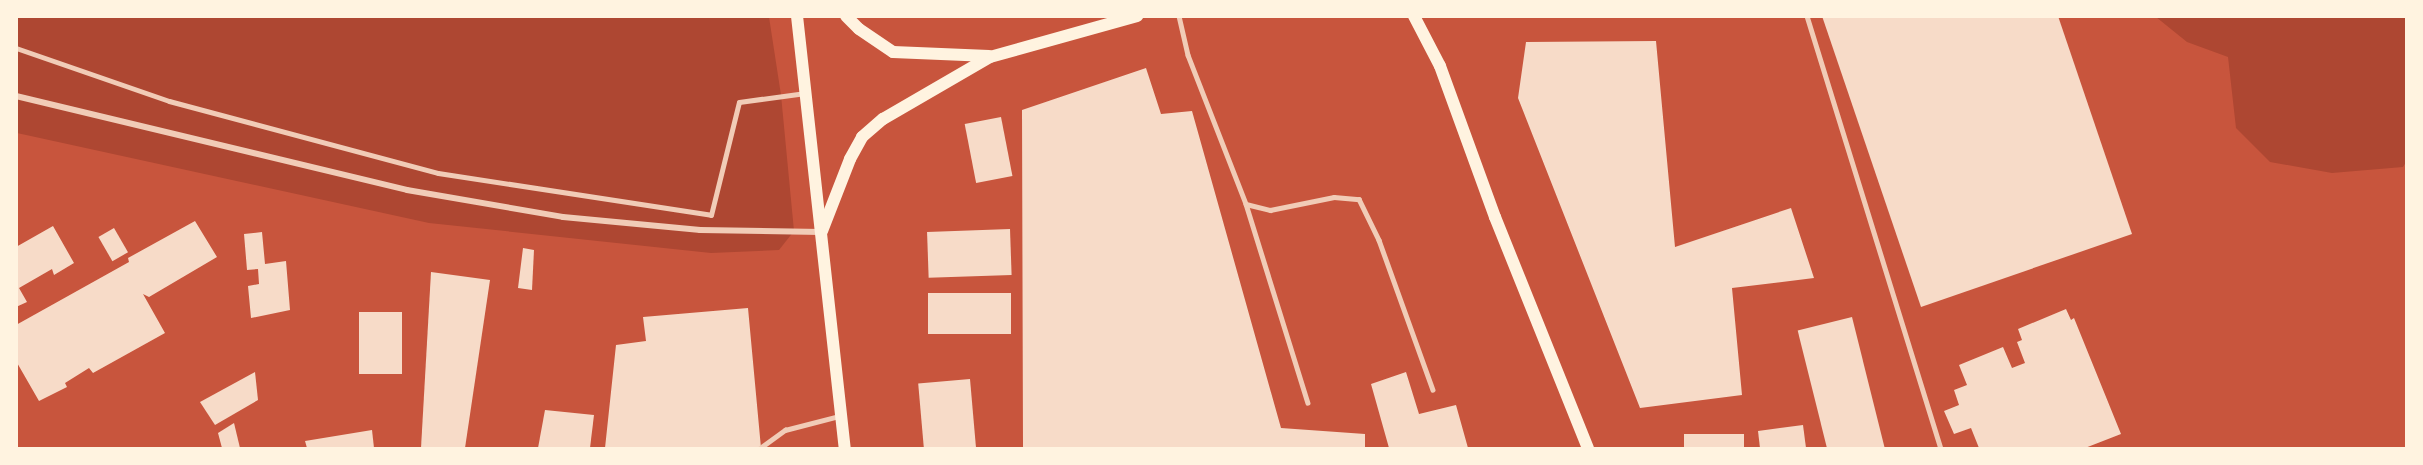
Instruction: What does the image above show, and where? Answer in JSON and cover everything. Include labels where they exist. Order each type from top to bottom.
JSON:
[{"type":"main road","points":[[797,16],[845,448]]},
{"type":"main road","points":[[846,16],[859,29],[893,52],[990,57]]},
{"type":"main road","points":[[822,232],[850,159],[862,137],[883,119],[990,57],[1137,16]]},
{"type":"main road","points":[[1414,16],[1440,66],[1495,217],[1588,448]]},
{"type":"street","points":[[16,48],[170,101],[438,173],[711,215],[739,102],[807,93]]},
{"type":"street","points":[[16,96],[407,190],[563,217],[700,230],[822,232]]},
{"type":"lane","points":[[1179,16],[1188,55],[1246,204],[1308,403]]},
{"type":"lane","points":[[1808,16],[1941,448]]},
{"type":"lane","points":[[1246,204],[1270,210],[1334,197],[1359,199],[1379,240],[1433,390]]},
{"type":"lane","points":[[760,448],[785,430],[842,415]]},
{"type":"shaded area","points":[[17,17],[769,17],[781,95],[794,231],[779,250],[711,253],[429,223],[17,133]]},
{"type":"shaded area","points":[[2156,17],[2406,17],[2406,162],[2403,167],[2332,173],[2270,162],[2236,128],[2228,57],[2187,42]]},
{"type":"building","points":[[1822,16],[2058,16],[2132,234],[1921,307]]},
{"type":"building","points":[[1656,41],[1675,247],[1791,208],[1814,278],[1732,288],[1742,395],[1640,408],[1518,98],[1526,42]]},
{"type":"building","points":[[1146,68],[1161,114],[1192,111],[1281,428],[1365,434],[1365,448],[1023,448],[1022,110]]},
{"type":"building","points":[[1001,117],[1012,176],[976,183],[965,124]]},
{"type":"building","points":[[195,221],[217,257],[149,297],[143,294],[165,333],[93,373],[89,368],[65,383],[67,387],[39,401],[16,361],[16,325],[129,262],[128,258]]},
{"type":"building","points":[[53,226],[74,263],[54,275],[52,269],[19,288],[27,302],[16,307],[16,247]]},
{"type":"building","points":[[114,228],[128,252],[112,261],[98,237]]},
{"type":"building","points":[[1010,229],[1012,275],[929,278],[927,232]]},
{"type":"building","points":[[262,232],[265,264],[286,261],[290,310],[251,318],[248,286],[259,284],[258,269],[247,270],[244,234]]},
{"type":"building","points":[[523,248],[534,250],[532,290],[518,288]]},
{"type":"building","points":[[431,272],[490,280],[465,448],[421,448]]},
{"type":"building","points":[[928,293],[1011,293],[1011,334],[928,334]]},
{"type":"building","points":[[748,308],[761,448],[605,448],[616,345],[646,341],[643,317]]},
{"type":"building","points":[[2066,309],[2071,320],[2074,318],[2121,434],[2085,448],[1979,448],[1971,428],[1954,434],[1944,411],[1959,405],[1954,390],[1967,385],[1959,365],[2003,347],[2012,368],[2025,363],[2017,342],[2022,340],[2018,329]]},
{"type":"building","points":[[359,312],[402,312],[402,374],[359,374]]},
{"type":"building","points":[[1852,317],[1885,448],[1827,448],[1798,331]]},
{"type":"building","points":[[255,372],[258,400],[215,425],[200,402]]},
{"type":"building","points":[[1406,372],[1419,414],[1456,405],[1468,448],[1389,448],[1371,384]]},
{"type":"building","points":[[970,379],[976,448],[924,448],[918,384]]},
{"type":"building","points":[[545,410],[594,415],[590,448],[538,448]]},
{"type":"building","points":[[234,423],[240,448],[222,448],[218,433]]},
{"type":"building","points":[[1803,425],[1806,448],[1760,448],[1758,431]]},
{"type":"building","points":[[372,430],[374,448],[307,448],[305,441]]},
{"type":"building","points":[[1684,434],[1744,434],[1744,448],[1684,448]]}]
